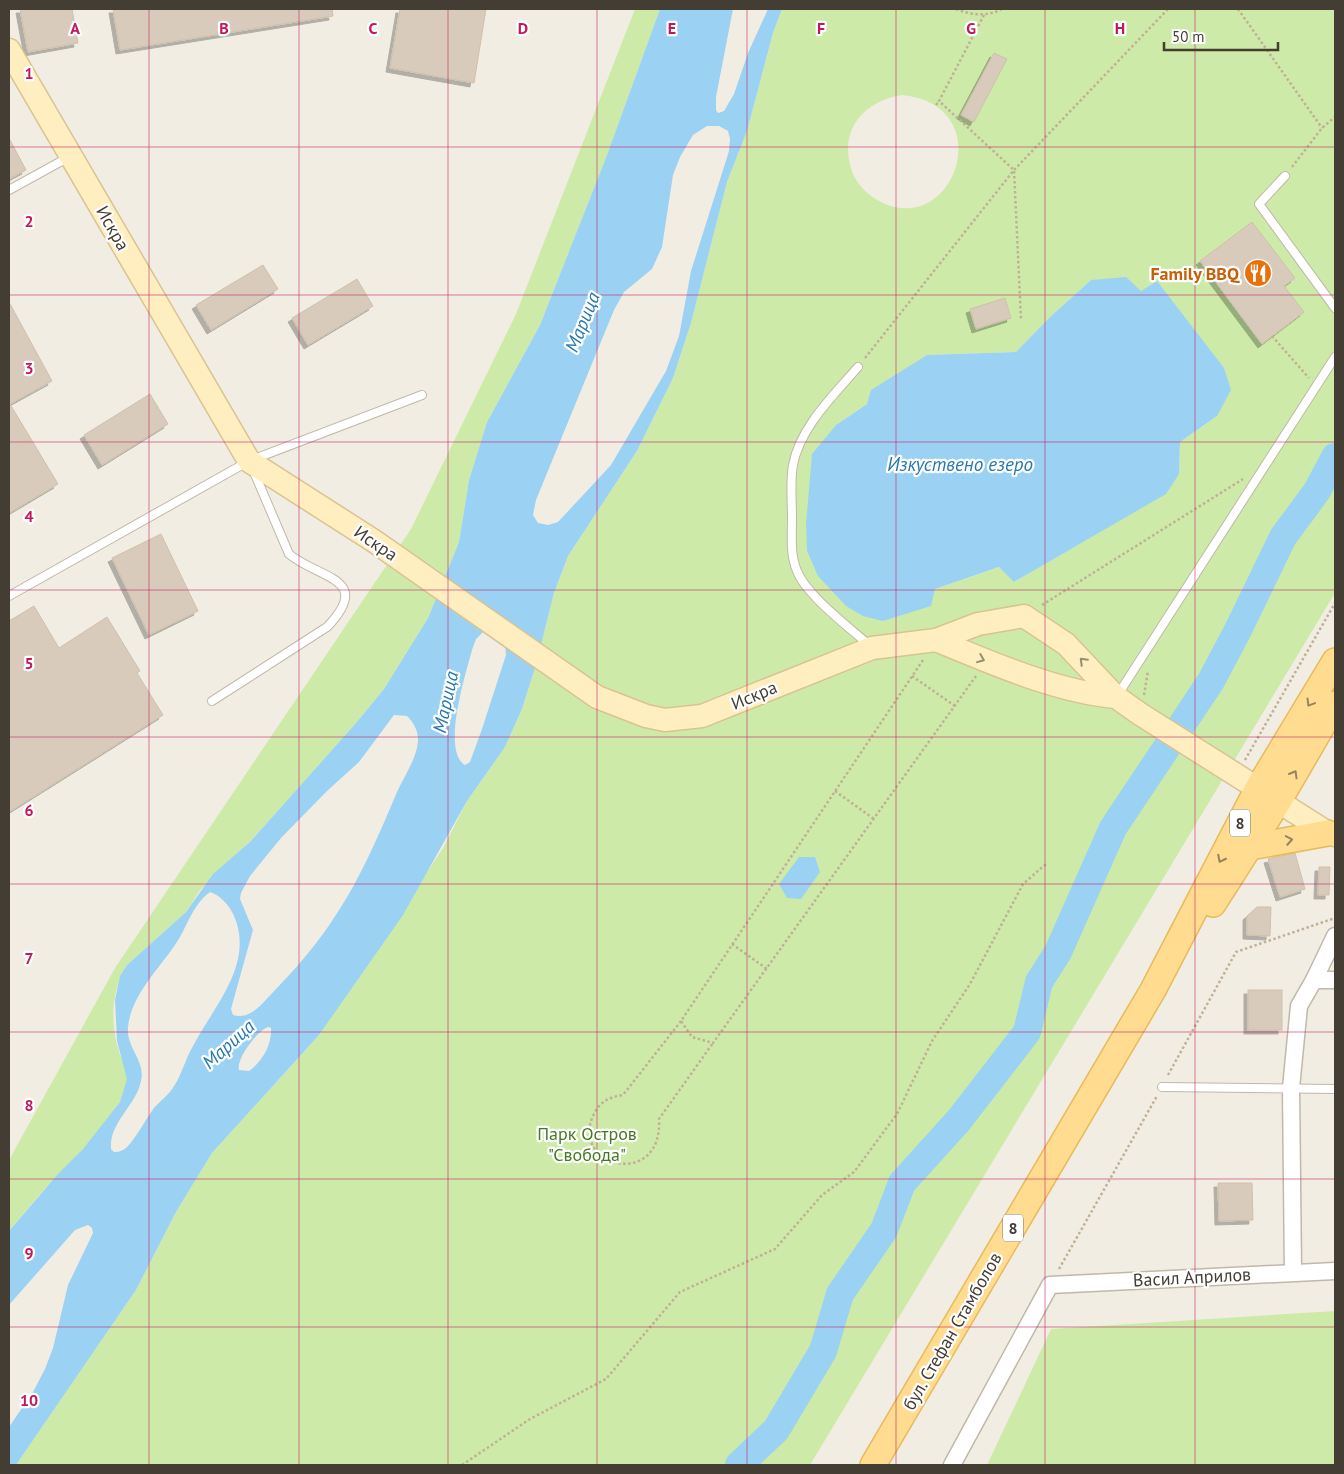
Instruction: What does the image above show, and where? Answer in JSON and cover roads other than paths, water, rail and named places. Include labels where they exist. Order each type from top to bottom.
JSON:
[{"type":"main road","name":"бул. Стефан Стамболов","points":[[873,1465],[1153,990],[1257,790],[1335,661]]},
{"type":"main road","name":"бул. Стефан Стамболов","points":[[1153,990],[1250,847],[1335,704]]},
{"type":"main road","points":[[1250,847],[1331,834]]},
{"type":"street","name":"Искра","points":[[9,50],[249,460],[374,541],[598,697],[646,716],[665,720],[702,716],[872,648],[936,640],[978,624],[1024,616],[1066,644],[1116,696]]},
{"type":"street","points":[[936,640],[987,661],[1090,694],[1116,696],[1140,714],[1257,790],[1331,834]]},
{"type":"street","points":[[1293,1272],[1291,1088],[1299,1006],[1335,936]]},
{"type":"street","points":[[1314,980],[1335,980]]},
{"type":"street","name":"Васил Априлов","points":[[952,1465],[1050,1286],[1335,1271]]},
{"type":"lane","points":[[9,190],[71,156]]},
{"type":"lane","points":[[1284,176],[1259,204],[1335,308]]},
{"type":"lane","points":[[1116,696],[1335,357]]},
{"type":"lane","points":[[858,367],[826,404],[802,440],[796,456],[792,488],[793,554],[797,572],[808,588],[832,613],[872,648]]},
{"type":"lane","points":[[9,596],[249,460],[422,395]]},
{"type":"lane","points":[[212,701],[327,628],[339,615],[346,599],[343,587],[332,577],[297,561],[289,554],[249,460]]},
{"type":"lane","points":[[1162,1087],[1335,1089]]},
{"type":"water","name":"Марица","points":[[660,9],[733,9],[716,97],[716,110],[718,113],[724,111],[734,94],[748,53],[768,9],[782,9],[773,33],[747,131],[727,182],[691,323],[673,378],[637,451],[568,556],[554,593],[536,665],[522,709],[505,747],[467,801],[403,915],[319,1035],[212,1153],[176,1212],[136,1290],[16,1465],[9,1465],[9,1427],[33,1392],[45,1369],[53,1348],[68,1285],[93,1233],[92,1228],[88,1225],[75,1230],[9,1305],[9,1231],[58,1174],[83,1149],[120,1102],[127,1079],[117,1041],[115,1000],[120,976],[127,965],[186,912],[213,874],[250,842],[356,723],[384,689],[428,618],[459,542],[469,480],[487,422],[540,325],[607,155]],"holes":[[[707,126],[719,126],[728,131],[730,139],[729,151],[691,271],[679,336],[666,371],[611,465],[558,522],[548,525],[538,523],[533,515],[536,500],[614,310],[624,292],[652,269],[662,247],[673,175],[680,157],[693,135]],[[485,630],[505,644],[506,655],[470,762],[465,765],[458,757],[455,744],[455,729],[461,693],[476,639]],[[394,715],[407,716],[409,718],[415,726],[418,736],[416,753],[347,897],[333,920],[298,966],[262,1004],[246,1015],[233,1015],[231,1009],[253,930],[240,899],[241,893],[250,876],[281,838],[327,791],[359,762]],[[210,892],[214,893],[221,898],[232,912],[239,934],[239,951],[235,968],[229,985],[187,1057],[172,1089],[154,1108],[128,1146],[118,1152],[114,1152],[111,1149],[114,1130],[134,1098],[142,1074],[139,1061],[128,1035],[130,1016],[146,984],[175,945],[199,903]],[[268,1027],[271,1028],[270,1041],[265,1053],[249,1071],[239,1070],[244,1053],[258,1034]]]},
{"type":"water","name":"Изкуствено езеро","points":[[1126,277],[1141,291],[1157,281],[1224,368],[1231,390],[1217,416],[1180,442],[1179,474],[1166,494],[1014,582],[999,567],[935,589],[931,606],[883,621],[863,616],[846,606],[818,576],[807,551],[806,524],[812,454],[836,425],[867,404],[871,390],[927,355],[1016,352],[1050,317],[1091,280]]},
{"type":"water","points":[[799,857],[815,857],[820,872],[801,899],[787,898],[779,884]]},
{"type":"waterway","points":[[739,1465],[776,1430],[823,1351],[840,1294],[884,1230],[902,1183],[959,1120],[1027,1032],[1039,982],[1058,952],[1113,828],[1211,681],[1283,537],[1317,491],[1335,457]]},
{"type":"place","name":"Family BBQ","points":[[1258,273]]},
{"type":"park label","name":"Парк Остров \"Свобода\"","points":[[587,1143]]}]
